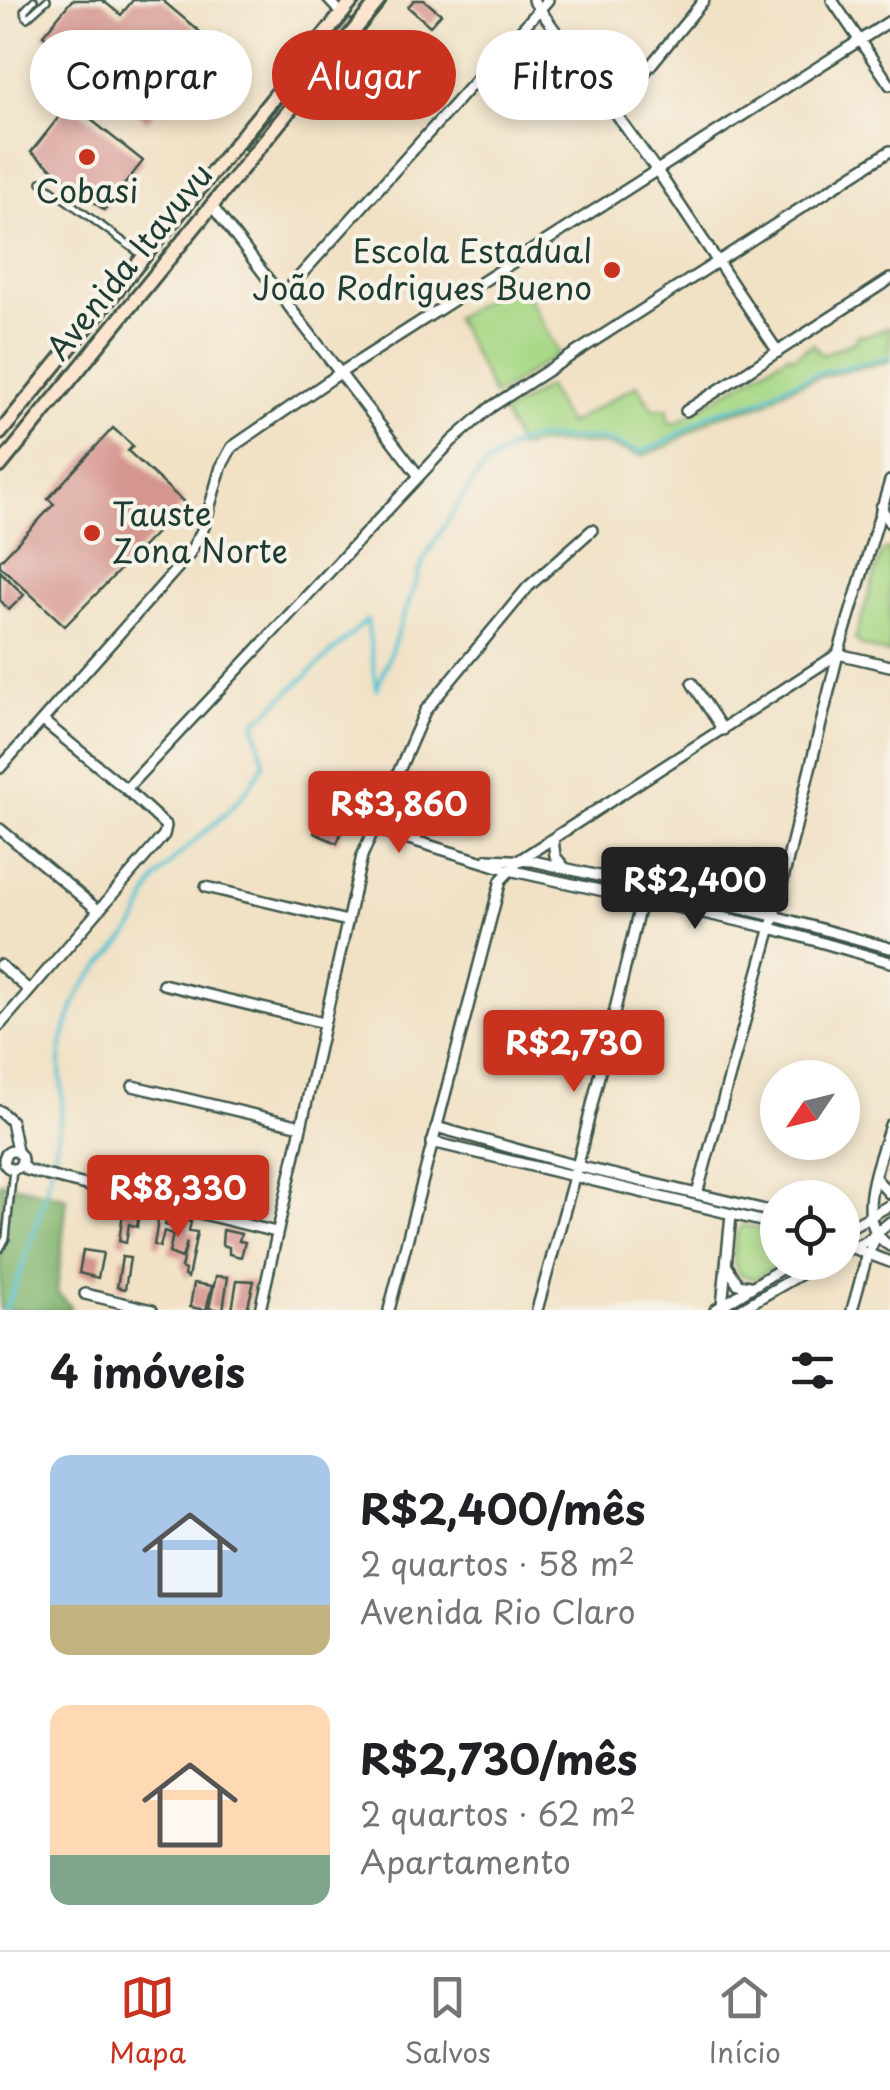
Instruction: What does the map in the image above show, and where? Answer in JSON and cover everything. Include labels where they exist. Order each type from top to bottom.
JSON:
[{"type":"main road","name":"Avenida Itavuvu","points":[[0,433],[353,0]]},
{"type":"main road","name":"Avenida Itavuvu","points":[[0,466],[379,0]]},
{"type":"street","points":[[330,0],[342,14]]},
{"type":"street","points":[[649,67],[704,0]]},
{"type":"street","points":[[832,0],[890,85]]},
{"type":"street","points":[[281,297],[541,2],[560,30]]},
{"type":"street","points":[[0,768],[188,556],[204,527],[221,467],[232,447],[340,373],[890,21]]},
{"type":"street","points":[[621,120],[778,352]]},
{"type":"street","points":[[126,789],[419,476],[491,407],[890,151]]},
{"type":"street","points":[[212,206],[419,476]]},
{"type":"street","points":[[686,411],[890,279]]},
{"type":"street","points":[[697,1194],[774,916],[838,654],[890,481]]},
{"type":"street","points":[[874,534],[890,526],[882,507]]},
{"type":"street","points":[[260,1310],[362,856],[373,828],[425,711],[528,587],[592,530]]},
{"type":"street","points":[[389,1310],[501,880],[521,859],[838,654],[890,666]]},
{"type":"street","points":[[803,677],[820,677],[830,688]]},
{"type":"street","points":[[692,683],[723,730]]},
{"type":"street","points":[[0,1025],[164,834],[166,826],[43,721]]},
{"type":"street","points":[[373,828],[509,870],[770,928],[890,962]]},
{"type":"street","points":[[0,829],[98,910]]},
{"type":"street","points":[[553,839],[555,856],[566,868]]},
{"type":"street","points":[[482,860],[521,859],[566,868],[774,916],[890,948]]},
{"type":"street","points":[[206,887],[348,920]]},
{"type":"street","points":[[538,1310],[644,888]]},
{"type":"street","points":[[0,965],[29,990]]},
{"type":"street","points":[[163,984],[324,1023]]},
{"type":"street","points":[[133,1086],[300,1126]]},
{"type":"street","points":[[0,1111],[11,1121],[17,1166]]},
{"type":"street","points":[[890,1126],[870,1217],[883,1242],[890,1246]]},
{"type":"street","points":[[436,1127],[577,1166],[760,1209]]},
{"type":"street","points":[[432,1142],[760,1221]]},
{"type":"street","points":[[17,1151],[8,1152],[2,1162],[276,1232]]},
{"type":"street","points":[[876,1179],[890,1194]]},
{"type":"street","points":[[860,1222],[890,1205]]},
{"type":"street","points":[[718,1308],[731,1215]]},
{"type":"street","points":[[860,1241],[890,1222]]},
{"type":"street","points":[[852,1310],[866,1256],[878,1232]]},
{"type":"street","points":[[860,1254],[890,1262]]},
{"type":"street","points":[[726,1263],[738,1284],[754,1286]]},
{"type":"street","points":[[718,1308],[764,1280]]},
{"type":"street","points":[[739,1310],[791,1280]]},
{"type":"street","points":[[84,1294],[152,1310]]},
{"type":"lane","points":[[34,0],[24,12],[27,18],[47,0]]},
{"type":"lane","points":[[41,182],[144,256]]},
{"type":"lane","points":[[0,1249],[6,1238],[17,1166]]},
{"type":"green space","points":[[518,278],[559,353],[494,396],[455,318]]},
{"type":"green space","points":[[890,327],[890,361],[819,377],[786,389],[764,404],[714,417],[670,445],[642,456],[602,444],[543,443],[519,448],[503,414],[547,387],[568,424],[637,385],[653,409],[668,410],[668,420],[674,424],[789,354],[793,357],[813,344],[822,355],[857,340],[857,335]]},
{"type":"green space","points":[[887,549],[890,654],[862,646],[855,639],[882,552]]},
{"type":"green space","points":[[0,1182],[67,1198],[57,1292],[70,1310],[0,1310]]},
{"type":"green space","points":[[743,1225],[760,1228],[760,1275],[754,1279],[739,1274],[735,1263],[739,1229]]},
{"type":"building","points":[[72,0],[102,0],[121,15],[133,0],[162,0],[198,30],[47,30]]},
{"type":"building","points":[[414,0],[424,0],[441,14],[430,26],[408,7]]},
{"type":"building","points":[[349,18],[354,22],[348,30],[339,30]]},
{"type":"building","points":[[272,114],[275,120],[249,152],[244,149]]},
{"type":"building","name":"Cobasi","points":[[56,120],[91,120],[143,161],[104,210],[31,152]]},
{"type":"building","name":"Tauste Zona Norte","points":[[113,428],[133,446],[128,451],[185,503],[65,626],[0,566],[0,561],[54,504],[48,499]]},
{"type":"building","points":[[0,571],[24,595],[9,610],[0,600]]},
{"type":"building","points":[[338,775],[361,785],[337,843],[314,833]]},
{"type":"building","points":[[124,1206],[139,1211],[137,1227],[129,1224],[126,1243],[119,1241]]},
{"type":"building","points":[[159,1215],[167,1217],[165,1225],[174,1227],[176,1219],[191,1222],[189,1231],[197,1232],[188,1278],[181,1268],[187,1242],[182,1258],[169,1253],[173,1234],[164,1231],[160,1247],[154,1245]]},
{"type":"building","points":[[223,1230],[241,1234],[239,1241],[245,1242],[241,1257],[229,1254],[229,1247],[222,1245]]},
{"type":"building","points":[[83,1250],[103,1253],[98,1278],[79,1273]]},
{"type":"building","points":[[122,1257],[130,1258],[125,1289],[117,1287]]},
{"type":"building","points":[[216,1276],[228,1277],[223,1310],[209,1308]]},
{"type":"building","points":[[237,1280],[254,1281],[247,1310],[232,1310]]},
{"type":"building","points":[[194,1283],[212,1286],[206,1310],[190,1307]]},
{"type":"waterway","points":[[5,1310],[48,1183],[62,1104],[61,1049],[81,991],[134,927],[161,874],[229,810],[253,781],[264,763],[255,723],[367,620],[377,690],[424,559],[486,465],[518,443],[541,438],[601,439],[641,452],[666,442],[710,414],[760,401],[780,388],[819,373],[890,357]]},
{"type":"place","name":"Cobasi","points":[[87,157]]},
{"type":"place","name":"Escola Estadual João Rodrigues Bueno","points":[[612,270]]},
{"type":"place","name":"Tauste Zona Norte","points":[[92,533]]}]
